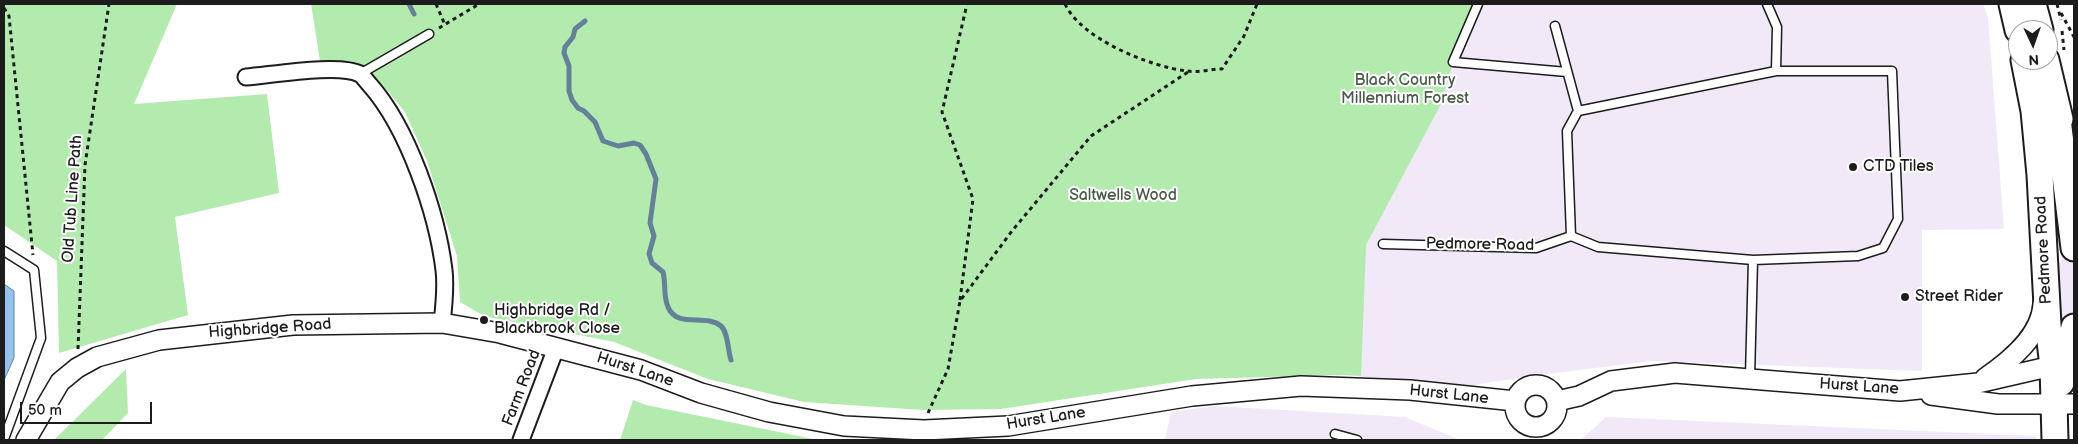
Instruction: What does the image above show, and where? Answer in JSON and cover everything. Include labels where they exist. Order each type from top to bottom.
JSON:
[{"type":"highway","points":[[2012,4],[2016,20]]},
{"type":"highway","points":[[2033,4],[2037,20]]},
{"type":"highway","name":"Pedmore Road","points":[[2026,70],[2034,111],[2040,175],[2048,325],[2066,366],[2064,404],[2055,440]]},
{"type":"highway","points":[[2048,70],[2074,184]]},
{"type":"highway","points":[[2056,103],[2074,129]]},
{"type":"highway","points":[[2056,103],[2074,248]]},
{"type":"highway","points":[[2066,366],[2074,327]]},
{"type":"street","points":[[246,77],[338,69],[360,74],[378,93],[396,121],[414,160],[431,212],[444,271],[442,323]]},
{"type":"street","points":[[1978,382],[2006,364],[2028,338],[2042,314],[2044,275]]},
{"type":"street","name":"Highbridge Road","points":[[26,440],[60,382],[77,368],[97,357],[123,348],[159,340],[214,332],[293,325],[442,323],[500,334],[556,348]]},
{"type":"street","name":"Hurst Lane","points":[[556,348],[641,370],[700,393],[769,412],[844,426],[924,430],[1008,426],[1192,396],[1300,386],[1410,390],[1515,402]]},
{"type":"street","name":"Farm Road","points":[[521,440],[556,348]]},
{"type":"street","name":"Hurst Lane","points":[[1557,401],[1578,396],[1612,381],[1675,372],[1900,391],[1978,382],[2066,366]]},
{"type":"street","points":[[1537,385],[1550,390],[1557,401],[1555,416],[1538,434],[1522,422],[1515,409],[1515,402],[1525,388],[1537,385]]},
{"type":"street","points":[[1900,391],[1998,404],[2064,404]]},
{"type":"lane","points":[[1478,4],[1453,62],[1567,72]]},
{"type":"lane","points":[[1767,4],[1777,27],[1776,71]]},
{"type":"lane","points":[[1555,26],[1578,111],[1567,131],[1571,236],[1598,246],[1753,260],[1858,256],[1883,248],[1898,219],[1892,71],[1776,71],[1578,111]]},
{"type":"lane","points":[[360,74],[429,34]]},
{"type":"lane","name":"Pedmore Road","points":[[1383,244],[1536,248],[1571,236]]},
{"type":"lane","points":[[4,251],[34,270],[41,338],[4,439]]},
{"type":"lane","points":[[1750,377],[1753,260]]},
{"type":"lane","points":[[1335,434],[1357,440]]},
{"type":"path","name":"Old Tub Line Path","points":[[77,368],[84,165],[109,4]]},
{"type":"path","points":[[436,4],[445,24]]},
{"type":"path","points":[[429,34],[479,4]]},
{"type":"path","points":[[924,430],[930,406],[948,368],[960,301],[973,199],[942,112],[967,4]]},
{"type":"path","points":[[1065,4],[1070,14],[1098,38],[1128,55],[1188,72],[1222,68],[1244,36],[1257,4]]},
{"type":"path","points":[[4,8],[9,16],[34,270]]},
{"type":"path","points":[[2060,10],[2074,37]]},
{"type":"path","points":[[4,19],[9,16]]},
{"type":"path","points":[[960,301],[1012,231],[1091,136],[1188,72]]},
{"type":"shaded area","points":[[1465,4],[1983,4],[1988,17],[2004,229],[1922,230],[1922,371],[1652,361],[1484,383],[1466,388],[1344,375],[1366,245]]},
{"type":"shaded area","points":[[2074,239],[2074,353],[2063,340],[2058,265]]},
{"type":"shaded area","points":[[1214,406],[1405,417],[1460,440],[1165,440],[1171,412]]},
{"type":"shaded area","points":[[1606,417],[2036,436],[2036,440],[1581,440]]},
{"type":"green space","points":[[4,4],[177,4],[134,104],[267,94],[279,193],[175,217],[188,315],[59,353],[57,261],[4,225]]},
{"type":"green space","points":[[311,4],[1478,4],[1453,62],[1441,104],[1366,245],[1361,376],[1196,379],[1001,409],[923,410],[804,402],[708,379],[614,342],[484,316],[460,302],[457,256],[427,161],[405,112],[382,84],[363,67],[320,61]]},
{"type":"green space","points":[[126,369],[128,413],[102,440],[54,440]]},
{"type":"green space","points":[[633,400],[646,405],[818,440],[620,440]]},
{"type":"water","points":[[4,284],[14,291],[14,358],[4,380]]},
{"type":"waterway","points":[[409,4],[414,14]]},
{"type":"waterway","points":[[585,21],[575,29],[573,37],[565,47],[564,53],[569,66],[569,91],[572,100],[578,108],[595,122],[603,141],[618,146],[634,143],[640,145],[646,154],[656,179],[650,223],[654,236],[649,254],[652,263],[663,272],[668,307],[672,314],[678,317],[715,322],[721,326],[726,337],[731,360]]},
{"type":"place","name":"CTD Tiles","points":[[1853,167]]},
{"type":"place","name":"Street Rider","points":[[1905,297]]},
{"type":"place","name":"Highbridge Rd / Blackbrook Close","points":[[484,320]]},
{"type":"park label","name":"Black Country Millennium Forest","points":[[1405,90]]},
{"type":"park label","name":"Saltwells Wood","points":[[1123,196]]}]
